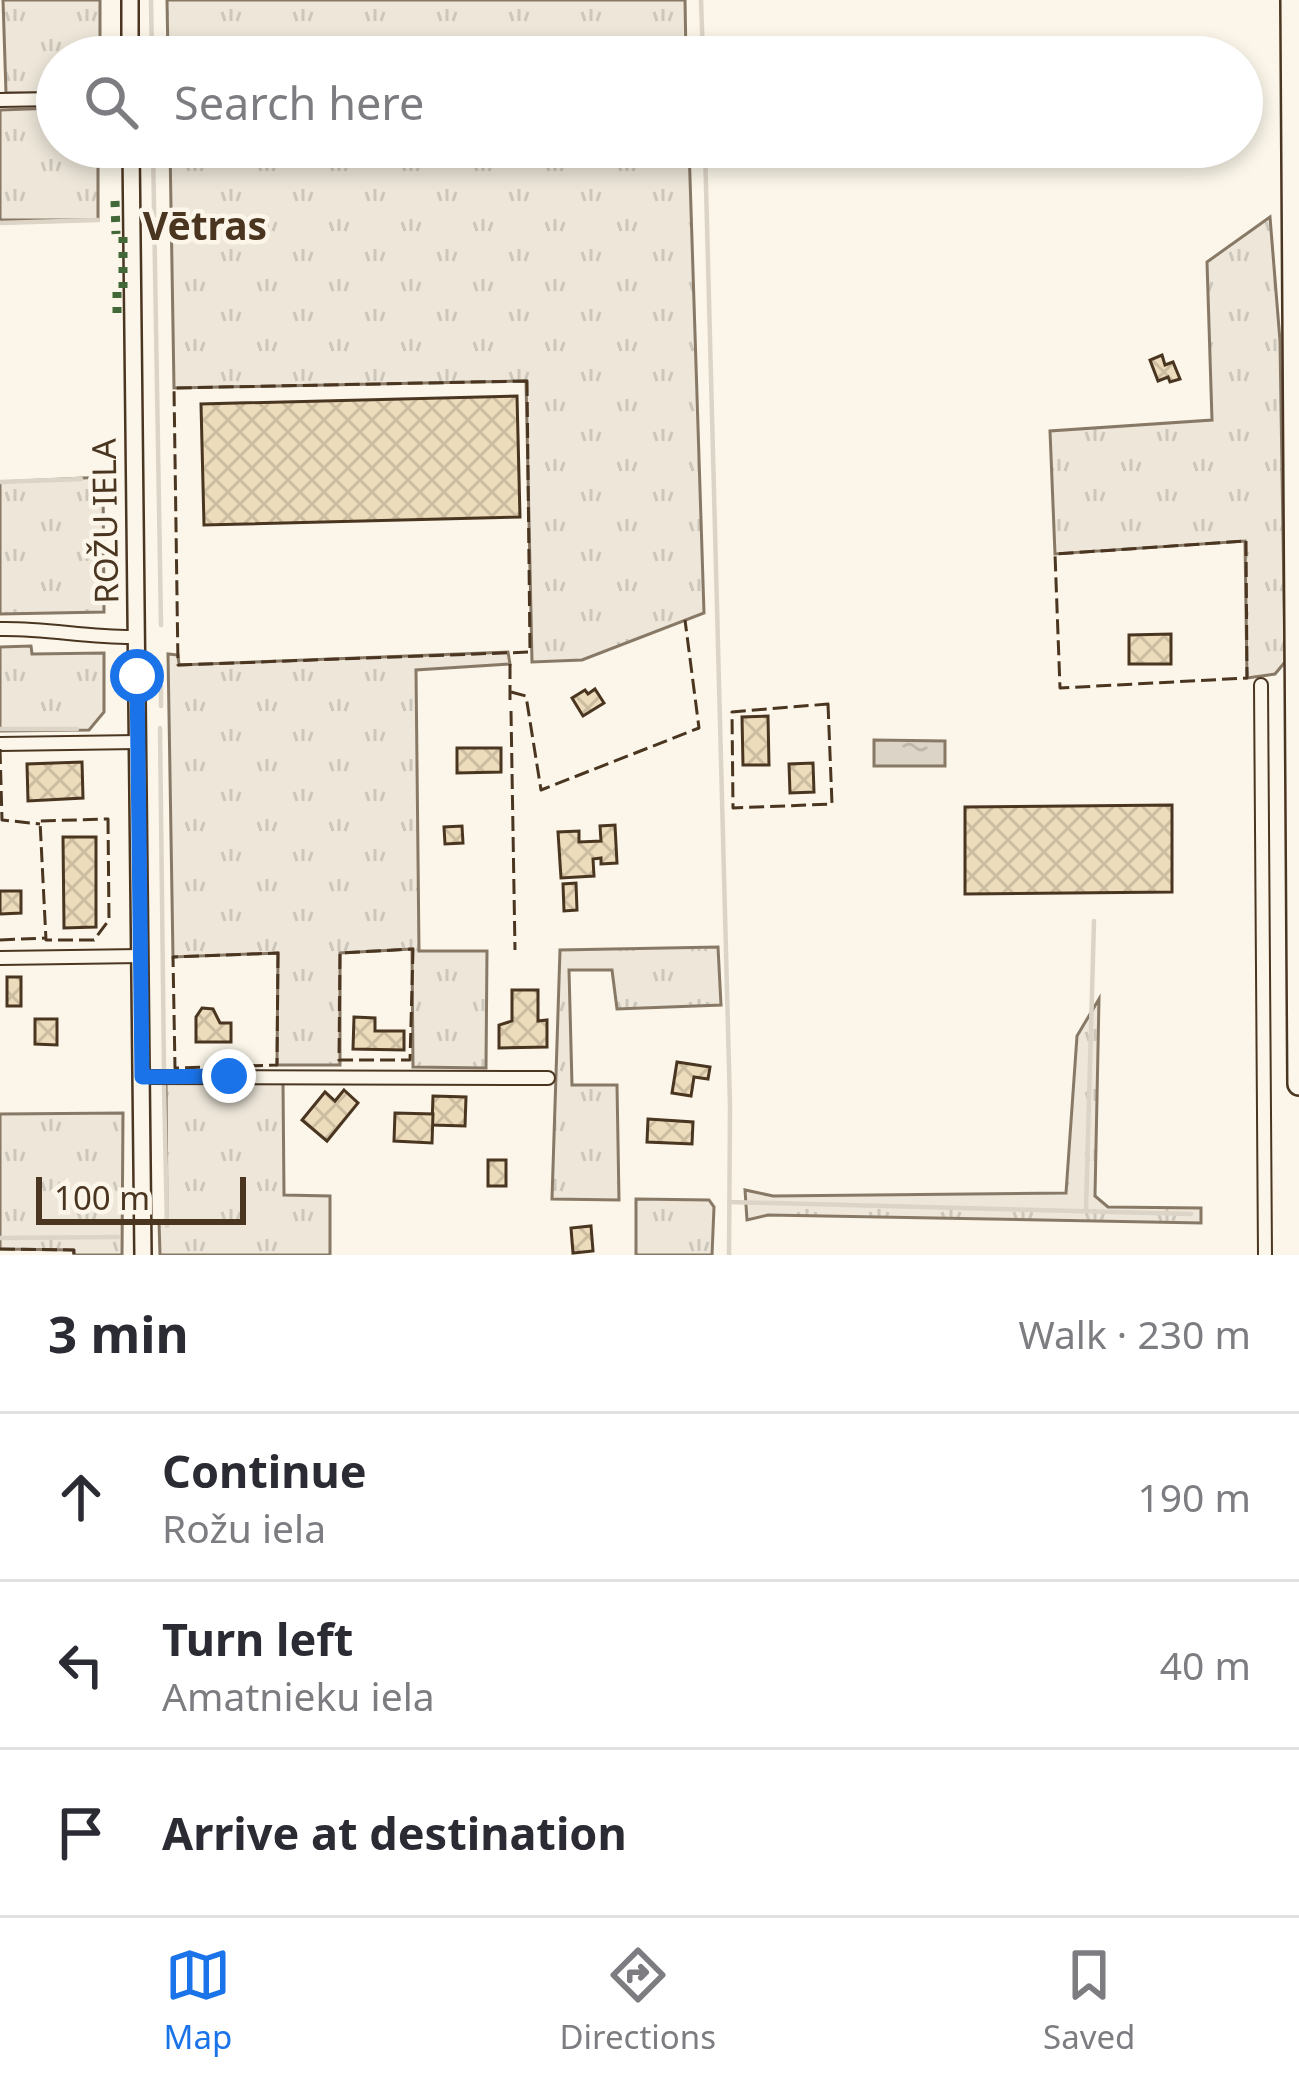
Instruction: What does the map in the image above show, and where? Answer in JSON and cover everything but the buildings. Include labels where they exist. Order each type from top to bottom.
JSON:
[{"type":"main road","points":[[1292,0],[1299,1084]]},
{"type":"street","points":[[130,0],[130,36]]},
{"type":"street","points":[[0,100],[36,99]]},
{"type":"street","name":"ROŽU IELA","points":[[131,168],[143,1255]]},
{"type":"street","points":[[0,629],[42,628],[85,638],[136,637]]},
{"type":"street","points":[[1261,685],[1265,1255]]},
{"type":"street","points":[[0,744],[138,742]]},
{"type":"street","points":[[0,958],[141,956]]},
{"type":"street","points":[[142,1077],[548,1078]]},
{"type":"green space","points":[[3,0],[100,0],[100,36],[36,36],[36,93],[6,93]]},
{"type":"green space","points":[[167,0],[685,0],[686,36],[168,36]]},
{"type":"green space","points":[[36,109],[36,168],[98,168],[98,220],[0,220],[0,110]]},
{"type":"green space","points":[[170,168],[690,168],[704,613],[582,660],[532,662],[526,381],[174,388]]},
{"type":"green space","points":[[1270,217],[1280,341],[1285,662],[1275,674],[1247,678],[1245,541],[1055,554],[1050,431],[1212,420],[1207,262]]},
{"type":"green space","points":[[103,477],[104,612],[0,614],[0,482]]},
{"type":"green space","points":[[31,646],[32,654],[104,653],[104,712],[89,730],[0,731],[0,647]]},
{"type":"green space","points":[[508,652],[510,664],[416,670],[419,951],[487,951],[486,1068],[413,1067],[412,949],[340,953],[340,1065],[277,1065],[278,953],[173,957],[168,654],[178,655],[179,665]]},
{"type":"green space","points":[[718,947],[721,1005],[617,1009],[612,970],[569,970],[572,1085],[617,1085],[619,1200],[552,1199],[560,950]]},
{"type":"green space","points":[[1099,999],[1095,1196],[1108,1207],[1201,1208],[1201,1223],[768,1215],[747,1220],[745,1190],[773,1196],[1066,1193],[1077,1036]]},
{"type":"green space","points":[[283,1081],[284,1195],[330,1196],[330,1255],[160,1255],[159,1221],[167,1220],[166,1082]]},
{"type":"green space","points":[[123,1113],[122,1255],[0,1249],[0,1114]]},
{"type":"green space","points":[[636,1199],[709,1200],[714,1207],[712,1255],[636,1255]]},
{"type":"water","points":[[874,740],[945,741],[945,766],[874,766]]},
{"type":"waterway","points":[[151,0],[152,36]]},
{"type":"waterway","points":[[701,0],[702,36]]},
{"type":"waterway","points":[[153,168],[161,625]]},
{"type":"waterway","points":[[706,168],[730,1105],[729,1255]]},
{"type":"waterway","points":[[0,223],[98,220]]},
{"type":"waterway","points":[[0,482],[81,479]]},
{"type":"waterway","points":[[161,687],[161,706]]},
{"type":"waterway","points":[[160,728],[164,1069]]},
{"type":"waterway","points":[[0,729],[77,729]]},
{"type":"waterway","points":[[1086,1209],[1094,921]]},
{"type":"waterway","points":[[164,1086],[167,1226]]},
{"type":"waterway","points":[[729,1202],[1191,1214]]},
{"type":"waterway","points":[[0,1238],[118,1237]]},
{"type":"hedge","points":[[115,201],[116,234]]},
{"type":"hedge","points":[[123,237],[123,297]]},
{"type":"hedge","points":[[117,292],[117,321]]},
{"type":"fence","points":[[527,381],[530,652],[178,665],[174,388],[527,381]]},
{"type":"fence","points":[[1246,541],[1247,678],[1060,688],[1055,554],[1246,541]]},
{"type":"fence","points":[[511,692],[526,696],[541,790],[699,728],[685,620]]},
{"type":"fence","points":[[510,664],[510,700]]},
{"type":"fence","points":[[828,704],[832,804],[733,808],[732,712],[828,704]]},
{"type":"fence","points":[[511,711],[515,950]]},
{"type":"fence","points":[[0,749],[2,820],[40,824]]},
{"type":"fence","points":[[108,819],[109,920],[94,940],[46,940],[40,821],[108,819]]},
{"type":"fence","points":[[0,940],[46,938]]},
{"type":"fence","points":[[413,949],[410,1060],[339,1060],[340,953],[413,949]]},
{"type":"fence","points":[[278,953],[277,1065],[175,1068],[173,957],[278,953]]},
{"type":"fence","points":[[0,1249],[74,1250],[74,1255]]},
{"type":"district","name":"Vētras","points":[[205,226]]},
{"type":"route","points":[[137,676],[142,1077],[229,1076]]}]
